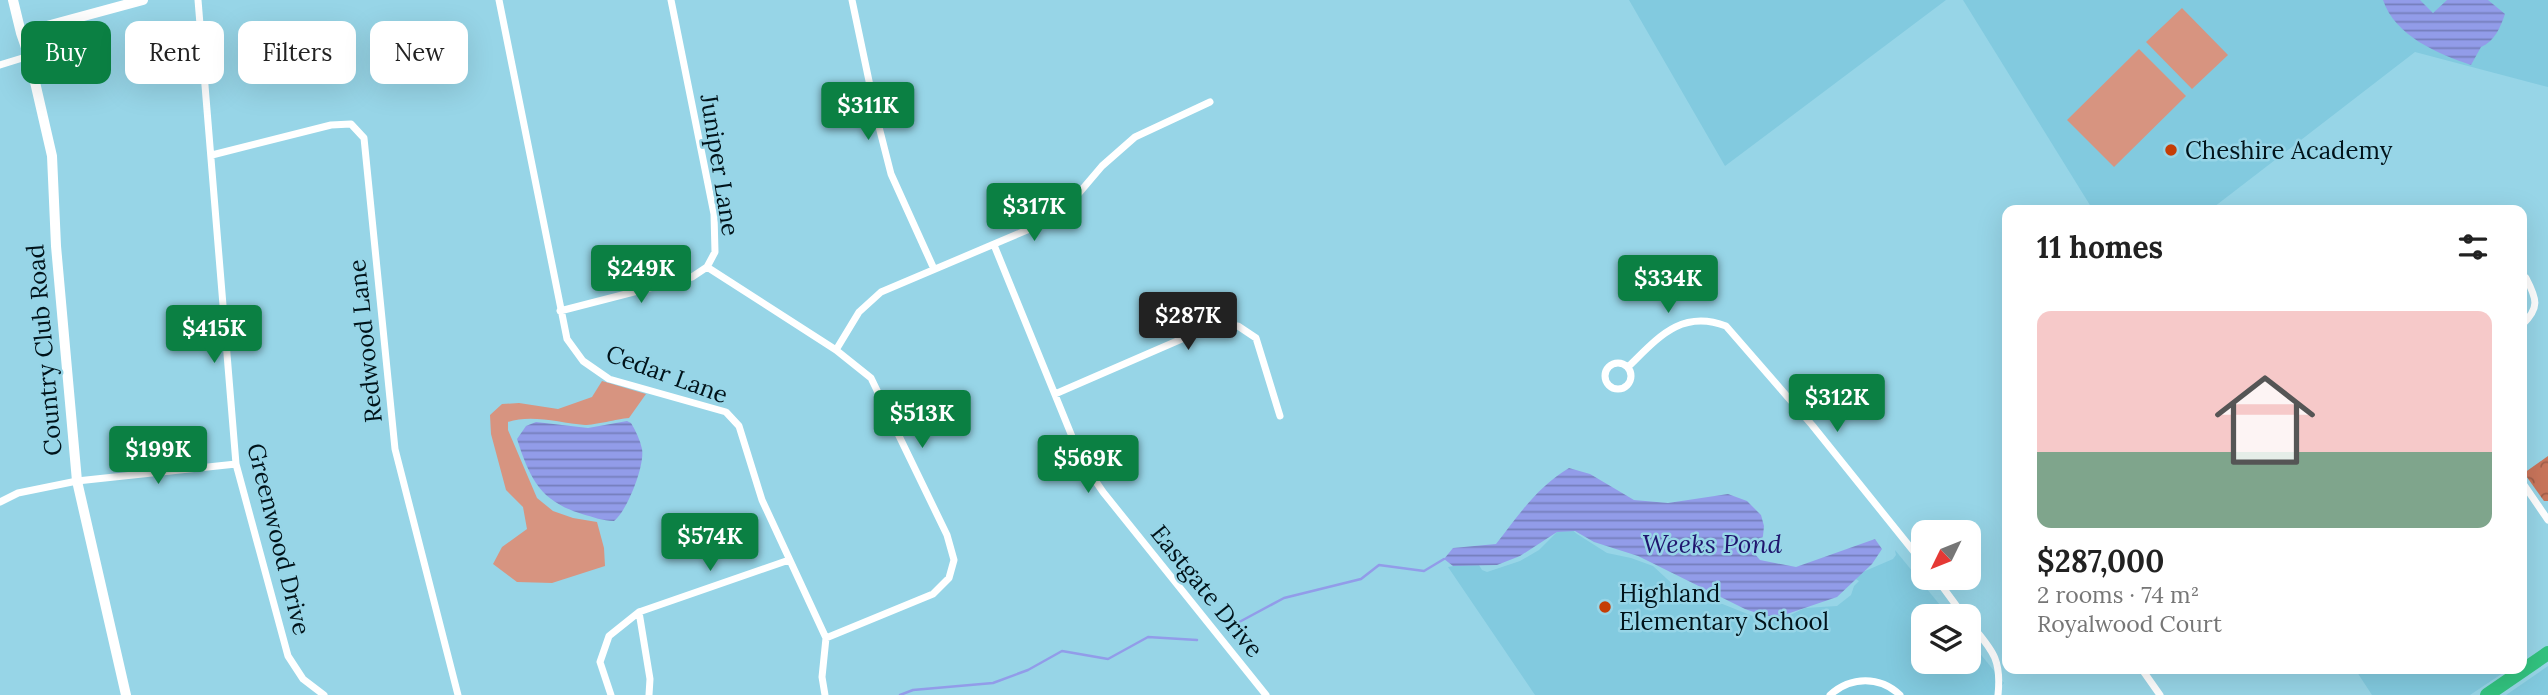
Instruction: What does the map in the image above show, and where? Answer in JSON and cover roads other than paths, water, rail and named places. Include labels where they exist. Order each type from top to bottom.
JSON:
[{"type":"highway","points":[[2527,667],[2548,653]]},
{"type":"highway","points":[[2487,695],[2518,674]]},
{"type":"street","name":"Country Club Road","points":[[13,0],[21,33]]},
{"type":"street","points":[[65,21],[143,0]]},
{"type":"street","name":"Greenwood Drive","points":[[198,0],[236,464],[288,656],[303,679],[324,695]]},
{"type":"street","name":"Cedar Lane","points":[[499,0],[566,339],[583,361],[609,379],[726,412],[739,426],[762,500],[826,638]]},
{"type":"street","name":"Juniper Lane","points":[[560,311],[692,277],[707,267],[715,252],[714,214],[671,0]]},
{"type":"street","points":[[852,0],[891,174],[934,269]]},
{"type":"street","points":[[0,65],[21,58]]},
{"type":"street","name":"Country Club Road","points":[[35,84],[52,156],[56,246],[76,481],[126,695]]},
{"type":"street","points":[[836,350],[859,312],[881,292],[1039,225],[1068,206],[1102,166],[1135,137],[1210,102]]},
{"type":"street","name":"Redwood Lane","points":[[212,155],[331,125],[351,124],[363,138],[395,449],[458,695]]},
{"type":"street","name":"Eastgate Drive","points":[[994,245],[1082,461],[1103,492],[1266,695]]},
{"type":"street","points":[[707,267],[836,350],[871,378],[947,535],[954,560],[949,578],[933,594],[826,638],[822,677],[825,695]]},
{"type":"street","points":[[2527,280],[2535,295],[2535,308],[2527,321]]},
{"type":"street","points":[[1628,367],[1664,332],[1686,322],[1710,320],[1727,326],[1911,548]]},
{"type":"street","points":[[1055,394],[1214,326],[1238,326],[1256,338],[1280,416]]},
{"type":"street","points":[[0,502],[18,493],[76,481],[236,464]]},
{"type":"street","points":[[2527,489],[2548,520]]},
{"type":"street","points":[[611,695],[600,662],[609,636],[639,612],[789,560]]},
{"type":"street","points":[[639,612],[650,679],[649,695]]},
{"type":"street","points":[[1981,636],[1991,647],[1999,673],[1997,695]]},
{"type":"street","points":[[2145,674],[2160,695]]},
{"type":"street","points":[[1830,695],[1859,680],[1873,680],[1891,686],[1900,695]]},
{"type":"water","points":[[2383,0],[2420,0],[2433,13],[2447,0],[2488,0],[2505,14],[2496,34],[2481,47],[2471,65],[2419,42],[2397,24]]},
{"type":"water","points":[[627,421],[638,436],[642,449],[641,466],[629,498],[614,521],[598,519],[568,509],[546,495],[532,477],[517,439],[526,426],[536,422],[588,428]]},
{"type":"water","name":"Weeks Pond","points":[[1569,468],[1590,474],[1634,500],[1668,503],[1728,494],[1747,501],[1761,515],[1764,526],[1763,536],[1755,554],[1760,560],[1796,567],[1875,539],[1882,549],[1872,564],[1837,597],[1781,616],[1765,616],[1745,609],[1638,556],[1594,542],[1575,531],[1557,532],[1520,556],[1497,565],[1453,566],[1444,559],[1453,548],[1496,544],[1538,493]]},
{"type":"waterway","points":[[1230,627],[1284,598],[1361,579],[1379,565],[1424,571],[1444,559]]},
{"type":"waterway","points":[[900,695],[913,690],[993,683],[1028,670],[1062,651],[1108,659],[1148,637],[1197,640]]},
{"type":"place","name":"Cheshire Academy","points":[[2171,150]]},
{"type":"place","name":"Highland Elementary School","points":[[1605,607]]}]
